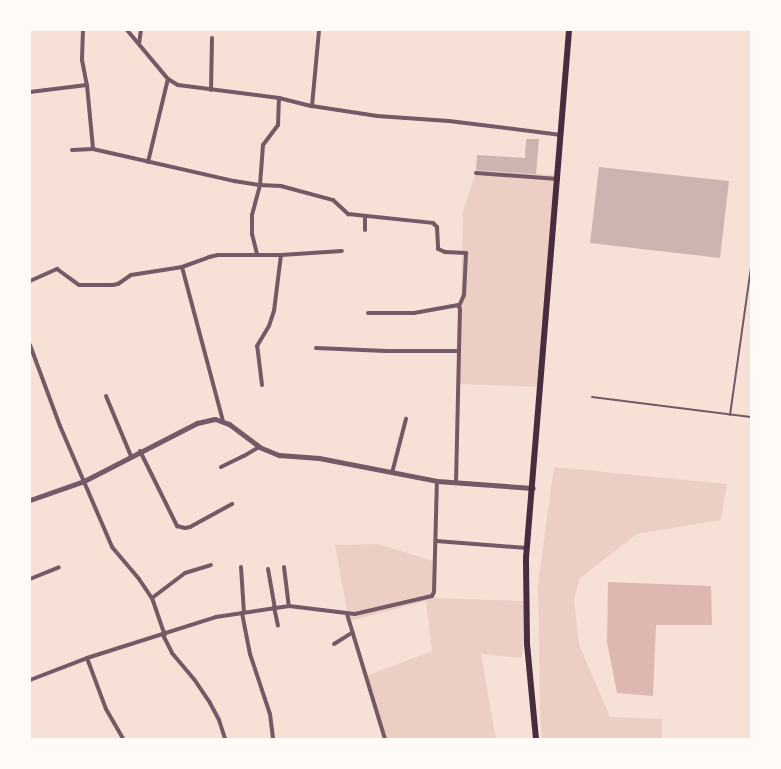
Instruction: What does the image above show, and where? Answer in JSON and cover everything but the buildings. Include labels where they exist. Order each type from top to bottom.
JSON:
[{"type":"main road","points":[[536,739],[527,643],[525,585],[562,135],[564,80],[569,30]]},
{"type":"street","points":[[83,30],[82,60],[87,85],[92,149]]},
{"type":"street","points":[[127,30],[168,79],[178,85],[280,98],[312,106],[377,116],[449,121],[562,135]]},
{"type":"street","points":[[139,44],[141,30]]},
{"type":"street","points":[[312,106],[319,30]]},
{"type":"street","points":[[211,90],[212,38]]},
{"type":"street","points":[[148,162],[168,79]]},
{"type":"street","points":[[30,92],[87,85]]},
{"type":"street","points":[[257,254],[252,234],[252,215],[260,185],[263,145],[278,125],[280,98]]},
{"type":"street","points":[[72,150],[92,149],[260,185],[281,186],[312,193],[333,200],[348,214],[433,224],[437,227],[438,249],[445,252],[466,253],[464,295],[459,306],[456,483]]},
{"type":"street","points":[[476,173],[558,179]]},
{"type":"street","points":[[365,230],[366,217]]},
{"type":"street","points":[[30,281],[57,269],[79,285],[113,285],[118,284],[131,275],[182,267],[209,257],[257,254],[281,255],[342,251]]},
{"type":"street","points":[[262,384],[256,346],[269,326],[274,311],[281,255]]},
{"type":"street","points":[[182,267],[223,421]]},
{"type":"street","points":[[368,313],[401,314],[456,305],[459,306]]},
{"type":"street","points":[[30,345],[60,426],[112,547],[139,579],[152,598],[164,635],[172,653],[194,678],[210,703],[219,720],[225,739]]},
{"type":"street","points":[[316,348],[386,351],[459,351]]},
{"type":"street","points":[[106,396],[131,456]]},
{"type":"street","points":[[392,473],[406,419]]},
{"type":"street","points":[[30,500],[84,481],[197,423],[211,420],[223,421],[259,447],[279,455],[319,458],[437,481],[533,488]]},
{"type":"street","points":[[221,467],[259,447]]},
{"type":"street","points":[[140,451],[177,526],[185,528],[190,527],[232,504]]},
{"type":"street","points":[[30,680],[87,658],[164,635],[196,622],[216,617],[274,607],[289,606],[317,608],[354,614],[432,596],[434,592],[437,481]]},
{"type":"street","points":[[436,541],[527,548]]},
{"type":"street","points":[[152,598],[185,573],[211,565]]},
{"type":"street","points":[[30,580],[59,567]]},
{"type":"street","points":[[241,567],[243,613],[250,654],[268,708],[273,739]]},
{"type":"street","points":[[284,567],[289,606]]},
{"type":"street","points":[[268,569],[278,626]]},
{"type":"street","points":[[347,614],[384,739]]},
{"type":"street","points":[[334,644],[353,632]]},
{"type":"street","points":[[87,658],[106,709],[123,739]]},
{"type":"lane","points":[[730,415],[751,268]]},
{"type":"lane","points":[[592,397],[751,417]]},
{"type":"shaded area","points":[[477,169],[555,175],[541,387],[459,384],[463,211]]},
{"type":"shaded area","points":[[554,467],[727,484],[721,520],[637,534],[580,578],[574,599],[579,644],[610,717],[662,719],[662,739],[542,739],[540,709],[538,584]]},
{"type":"shaded area","points":[[378,544],[436,562],[434,598],[527,601],[522,658],[481,654],[496,739],[387,739],[366,676],[432,651],[426,601],[350,621],[335,545]]},
{"type":"shaded area","points":[[608,582],[711,586],[712,625],[656,625],[653,696],[617,693],[607,642]]}]
